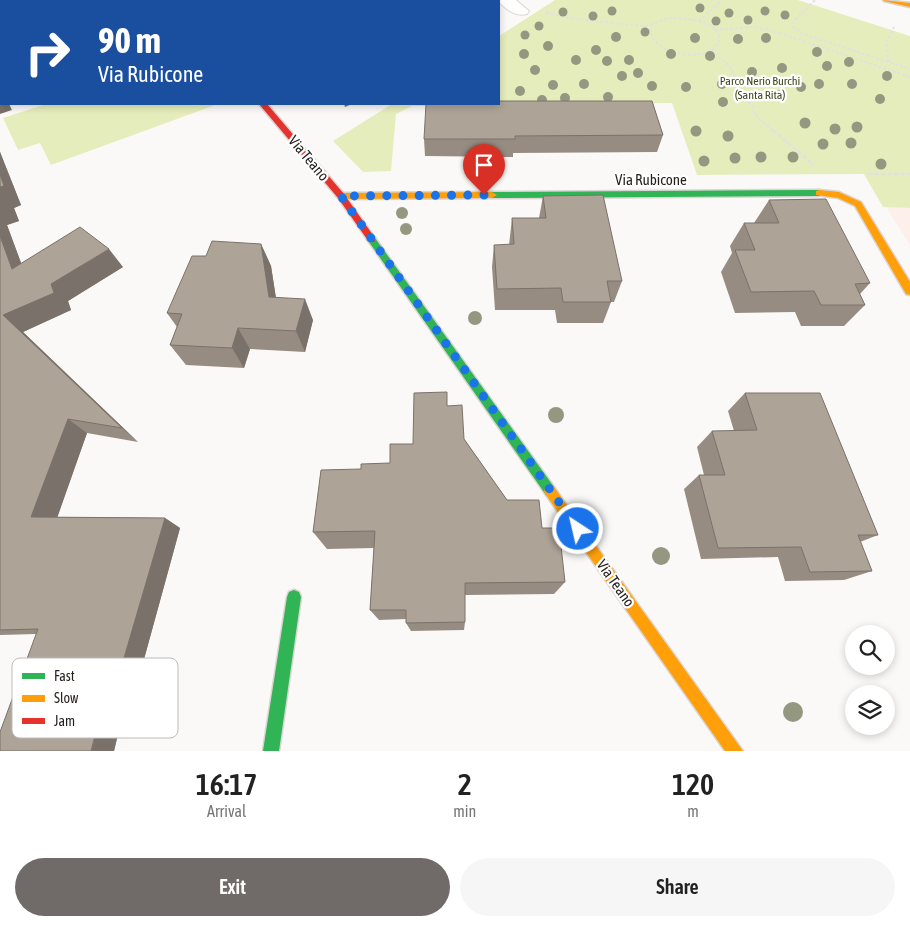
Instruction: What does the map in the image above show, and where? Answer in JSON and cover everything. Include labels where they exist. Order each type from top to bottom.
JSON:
[{"type":"street","points":[[506,0],[521,11]]},
{"type":"street","points":[[892,1],[910,5]]},
{"type":"street","points":[[892,1],[910,9]]},
{"type":"street","name":"Via Teano","points":[[264,105],[341,196],[736,751]]},
{"type":"street","name":"Via Rubicone","points":[[341,196],[832,193],[848,197],[858,204],[910,291]]},
{"type":"street","points":[[271,751],[294,597]]},
{"type":"path","points":[[699,21],[722,0]]},
{"type":"path","points":[[815,0],[794,21],[793,27],[803,34],[910,69]]},
{"type":"path","points":[[539,10],[572,18],[650,26],[663,19],[673,17],[699,21],[715,30],[752,27],[767,29],[910,77]]},
{"type":"path","points":[[889,62],[886,44],[891,30],[897,25]]},
{"type":"path","points":[[650,26],[649,34],[653,40],[670,50],[690,54],[711,50],[719,42],[715,30]]},
{"type":"path","points":[[711,50],[730,67],[758,118],[816,167]]},
{"type":"path","points":[[864,174],[910,174]]},
{"type":"shaded area","points":[[886,207],[910,208],[910,245]]},
{"type":"green space","name":"Parco Nerio Burchi (Santa Rita)","points":[[555,0],[798,0],[910,36],[910,208],[883,207],[864,174],[697,175],[672,103],[500,105],[500,35]]},
{"type":"green space","points":[[43,105],[215,105],[51,165],[40,143],[18,150],[3,118]]},
{"type":"green space","name":"Parco Nerio Burchi (Santa Rita)","points":[[390,105],[499,105],[412,106],[396,114],[391,171],[363,172],[333,141]]},
{"type":"building","points":[[500,101],[652,101],[663,135],[515,136],[515,139],[424,139],[426,105],[500,105]]},
{"type":"building","points":[[0,174],[4,186],[0,187]]},
{"type":"building","points":[[603,195],[622,281],[607,281],[611,302],[563,302],[561,288],[497,289],[494,245],[514,244],[512,218],[546,218],[543,196]]},
{"type":"building","points":[[826,199],[870,283],[855,284],[865,305],[821,305],[814,291],[751,292],[735,250],[755,250],[744,223],[779,223],[769,200]]},
{"type":"building","points":[[80,227],[109,249],[51,284],[54,293],[3,315],[122,428],[68,419],[31,517],[165,518],[124,658],[27,658],[38,629],[0,630],[0,236],[12,269]]},
{"type":"building","points":[[212,241],[261,244],[269,297],[305,299],[296,331],[238,328],[232,348],[170,345],[182,314],[167,313],[192,256],[206,256]]},
{"type":"building","points":[[447,392],[447,406],[462,405],[464,439],[507,500],[539,500],[542,528],[559,528],[565,582],[465,583],[465,622],[406,623],[406,610],[370,610],[375,531],[313,532],[321,470],[361,469],[361,464],[390,463],[390,444],[413,444],[414,393]]},
{"type":"building","points":[[745,393],[820,393],[878,535],[858,535],[872,571],[810,572],[801,547],[718,548],[699,475],[725,475],[712,431],[757,430]]},
{"type":"building","points":[[12,699],[12,738],[94,738],[91,751],[0,751],[0,732]]},
{"type":"traffic: fast","points":[[492,195],[819,193]]},
{"type":"traffic: fast","points":[[372,240],[550,491]]},
{"type":"traffic: fast","points":[[271,751],[294,597]]},
{"type":"traffic: slow","points":[[886,0],[910,5]]},
{"type":"traffic: slow","points":[[819,193],[839,195],[849,198],[858,204],[910,291]]},
{"type":"traffic: slow","points":[[341,196],[492,195]]},
{"type":"traffic: slow","points":[[550,491],[735,751]]},
{"type":"traffic: jam","points":[[264,105],[341,196],[372,240]]},
{"type":"route","points":[[484,195],[341,196],[578,529]]}]
